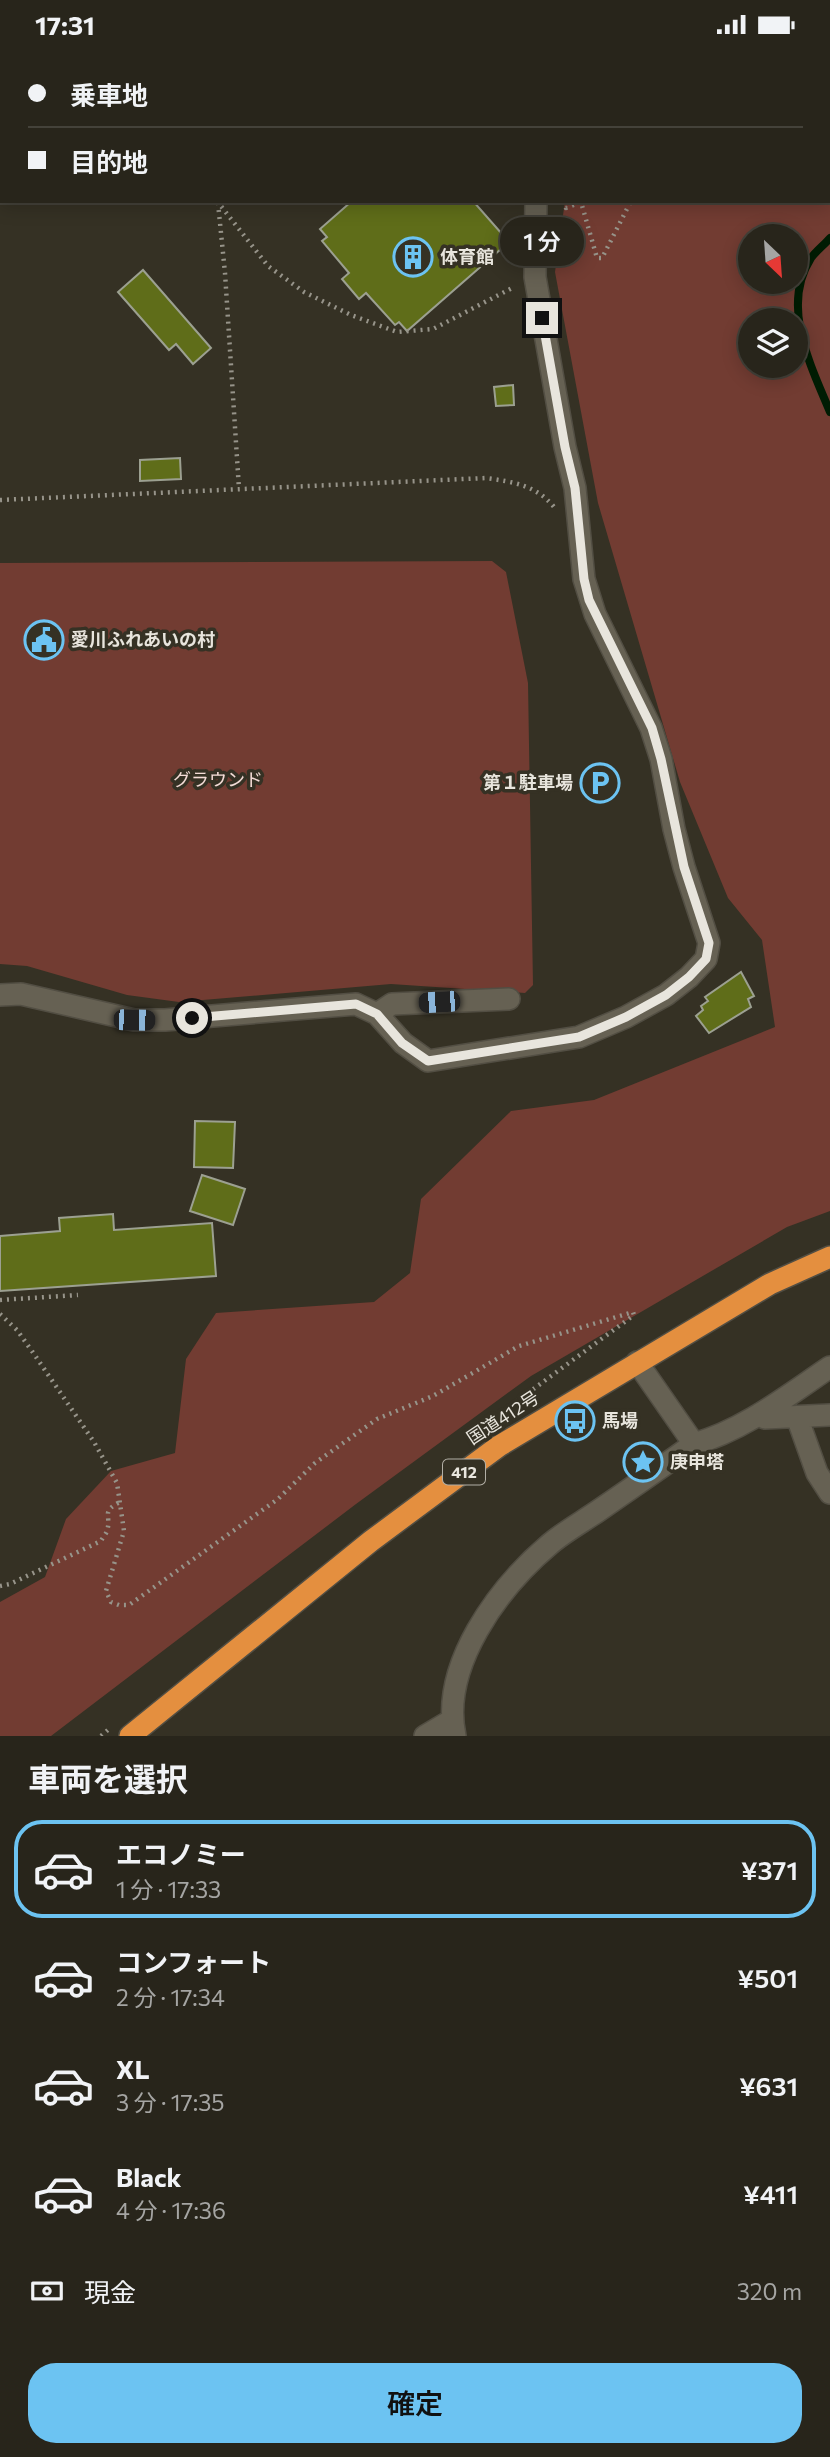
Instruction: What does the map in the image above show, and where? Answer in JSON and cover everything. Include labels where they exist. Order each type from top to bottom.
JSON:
[{"type":"highway","name":"国道412号","points":[[130,1736],[371,1541],[499,1445],[770,1284],[830,1258]]},
{"type":"street","points":[[0,995],[22,994],[134,1020],[165,1020],[356,1004],[377,1014],[402,1043],[428,1061],[579,1037],[626,1017],[666,995],[706,959],[709,943],[678,842],[652,728],[589,600],[584,579],[575,488],[565,447],[535,277],[530,204]]},
{"type":"street","points":[[377,1014],[393,1004],[509,999]]},
{"type":"street","points":[[637,1362],[694,1444]]},
{"type":"street","points":[[425,1736],[454,1728],[455,1683],[468,1649],[499,1600],[522,1571],[551,1543],[694,1444],[716,1438],[761,1413],[830,1367]]},
{"type":"street","points":[[761,1413],[765,1418],[830,1415]]},
{"type":"street","points":[[797,1417],[817,1473],[830,1493]]},
{"type":"path","points":[[217,203],[225,273],[239,489]]},
{"type":"path","points":[[218,203],[268,266],[304,292],[397,333],[433,330],[535,277]]},
{"type":"path","points":[[564,203],[566,208],[578,203]]},
{"type":"path","points":[[581,203],[597,258],[602,258],[630,203]]},
{"type":"path","points":[[0,500],[486,478],[535,488],[550,502],[580,542]]},
{"type":"path","points":[[0,1300],[78,1295]]},
{"type":"path","points":[[0,1314],[17,1330],[94,1442],[117,1483],[124,1531],[106,1591],[111,1602],[119,1605],[129,1605],[278,1499],[315,1463],[377,1419],[433,1396],[519,1346],[633,1312],[634,1315],[509,1407],[511,1415]]},
{"type":"path","points":[[0,1586],[22,1579],[101,1541],[107,1530],[108,1511],[120,1502]]},
{"type":"green space","points":[[565,203],[830,203],[830,1211],[787,1227],[531,1376],[356,1504],[51,1736],[0,1736],[0,1602],[45,1577],[66,1519],[111,1471],[175,1453],[186,1359],[216,1313],[374,1302],[410,1273],[421,1199],[511,1111],[594,1100],[775,1027],[762,940],[728,898],[680,782],[598,503],[555,272]]},
{"type":"green space","name":"グラウンド","points":[[492,561],[506,572],[528,683],[533,985],[525,993],[391,984],[179,1002],[127,995],[27,966],[0,964],[0,563]]},
{"type":"building","name":"体育館","points":[[350,203],[475,203],[509,242],[407,331],[399,322],[395,325],[366,293],[359,299],[342,279],[349,273],[322,241],[327,237],[320,229]]},
{"type":"building","points":[[143,270],[211,348],[193,364],[176,344],[169,350],[118,292]]},
{"type":"building","points":[[513,385],[514,405],[496,406],[494,387]]},
{"type":"building","points":[[180,458],[181,479],[140,481],[140,460]]},
{"type":"building","points":[[741,972],[754,996],[748,999],[751,1007],[709,1033],[696,1016],[703,1010],[701,1006],[708,1001],[705,997]]},
{"type":"building","points":[[195,1121],[235,1122],[233,1168],[194,1167]]},
{"type":"building","points":[[202,1175],[245,1189],[233,1225],[190,1211]]},
{"type":"building","points":[[113,1214],[114,1230],[212,1223],[216,1276],[0,1291],[0,1236],[60,1231],[59,1218]]},
{"type":"waterway","points":[[830,238],[811,258],[802,277],[798,296],[798,316],[807,356],[830,412]]},
{"type":"place","name":"体育館","points":[[413,257]]},
{"type":"place","name":"愛川ふれあいの村","points":[[44,640]]},
{"type":"place","name":"第１駐車場","points":[[600,783]]},
{"type":"place","name":"馬場","points":[[575,1421]]},
{"type":"place","name":"庚申塔","points":[[643,1462]]},
{"type":"route","points":[[192,1018],[356,1004],[377,1014],[402,1043],[428,1061],[579,1037],[626,1017],[666,995],[706,959],[709,943],[684,867],[652,728],[589,600],[584,579],[575,488],[542,318]]}]
